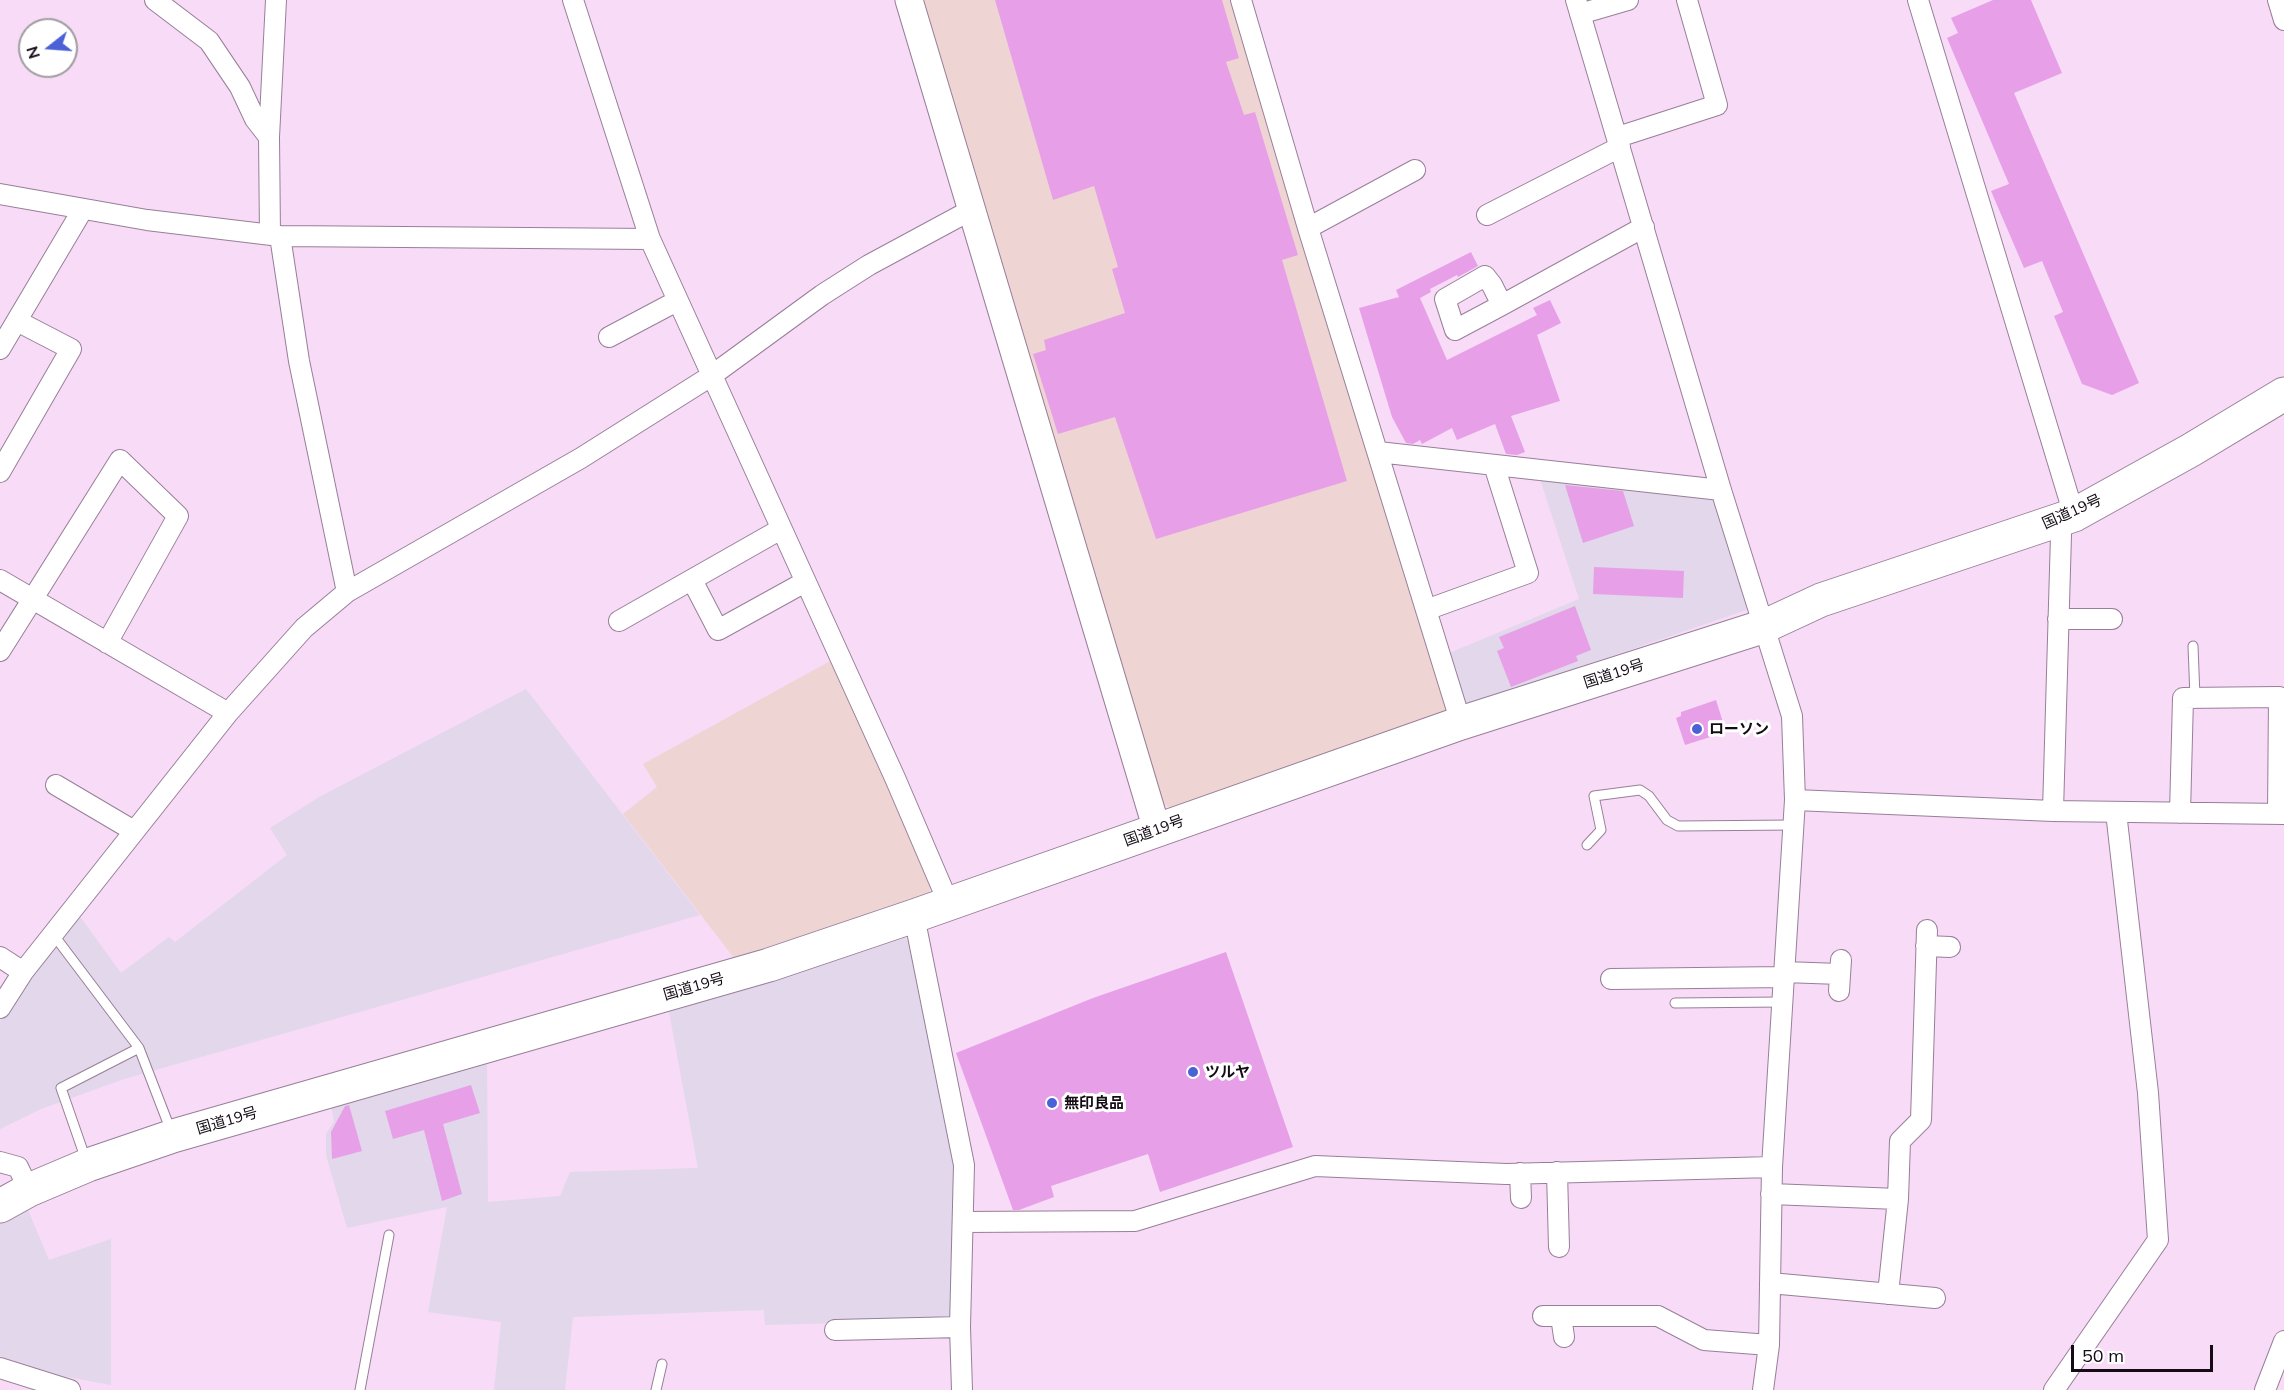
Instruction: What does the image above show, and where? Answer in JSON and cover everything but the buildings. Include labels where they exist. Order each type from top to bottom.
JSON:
[{"type":"highway","name":"国道19号","points":[[0,1206],[29,1190],[88,1165],[173,1136],[769,965],[949,904],[1461,723],[1765,626],[1821,600],[2066,517],[2191,450],[2284,394]]},
{"type":"street","points":[[154,0],[208,42],[240,87],[255,120],[269,136]]},
{"type":"street","points":[[276,0],[269,136],[275,235],[347,592]]},
{"type":"street","points":[[573,0],[650,239],[895,778],[949,904]]},
{"type":"street","points":[[909,0],[1157,830]]},
{"type":"street","points":[[1241,0],[1308,228],[1461,723]]},
{"type":"street","points":[[1628,0],[1578,7],[1721,490],[1792,716],[1794,825],[1772,1167],[1769,1345],[1763,1390]]},
{"type":"street","points":[[1487,215],[1619,142],[1717,105],[1687,0]]},
{"type":"street","points":[[1918,0],[2066,517],[2061,536],[2053,811]]},
{"type":"street","points":[[2278,0],[2284,20]]},
{"type":"street","points":[[1308,228],[1415,170]]},
{"type":"street","points":[[0,194],[147,220],[275,235],[650,239]]},
{"type":"street","points":[[0,349],[83,209]]},
{"type":"street","points":[[0,1008],[23,972],[228,713],[304,628],[347,592],[581,458],[711,376],[831,289],[869,265],[971,210]]},
{"type":"street","points":[[1502,305],[1644,227]]},
{"type":"street","points":[[609,337],[677,301]]},
{"type":"street","points":[[0,472],[71,349],[16,321]]},
{"type":"street","points":[[1378,452],[1721,490]]},
{"type":"street","points":[[0,651],[120,460],[178,516],[107,643]]},
{"type":"street","points":[[1426,610],[1528,573],[1494,465]]},
{"type":"street","points":[[620,621],[781,529]]},
{"type":"street","points":[[0,580],[228,713]]},
{"type":"street","points":[[692,580],[718,630],[805,582]]},
{"type":"street","points":[[2058,619],[2112,619]]},
{"type":"street","points":[[1795,800],[2053,811],[2180,813],[2281,814],[2279,697],[2183,698],[2180,813]]},
{"type":"street","points":[[56,785],[134,831]]},
{"type":"street","points":[[2054,1390],[2158,1240],[2148,1093],[2116,812]]},
{"type":"street","points":[[914,916],[964,1165],[960,1327],[962,1390]]},
{"type":"street","points":[[1888,1294],[1898,1199],[1900,1141],[1921,1120],[1926,938],[1950,947]]},
{"type":"street","points":[[0,957],[23,972]]},
{"type":"street","points":[[1611,979],[1784,974],[1840,975]]},
{"type":"street","points":[[0,1162],[18,1167],[29,1190]]},
{"type":"street","points":[[963,1222],[1135,1221],[1315,1166],[1520,1173],[1772,1167]]},
{"type":"street","points":[[1557,1172],[1559,1247]]},
{"type":"street","points":[[1520,1173],[1521,1198]]},
{"type":"street","points":[[1771,1194],[1898,1199]]},
{"type":"street","points":[[1770,1283],[1935,1298]]},
{"type":"street","points":[[1564,1337],[1552,1316],[1658,1316],[1704,1340],[1769,1345]]},
{"type":"street","points":[[836,1330],[960,1327]]},
{"type":"street","points":[[2265,1390],[2284,1341]]},
{"type":"street","points":[[0,1368],[70,1390]]},
{"type":"lane","points":[[2193,646],[2195,698]]},
{"type":"lane","points":[[1587,845],[1601,830],[1594,796],[1640,790],[1649,796],[1667,820],[1678,826],[1794,825]]},
{"type":"lane","points":[[53,934],[139,1048],[173,1136]]},
{"type":"lane","points":[[1675,1003],[1782,1002]]},
{"type":"lane","points":[[88,1165],[61,1088],[139,1048]]},
{"type":"lane","points":[[360,1390],[389,1235]]},
{"type":"lane","points":[[656,1390],[662,1364]]},
{"type":"shaded area","points":[[921,0],[1236,0],[1447,710],[1171,808],[1163,804]]},
{"type":"shaded area","points":[[1539,476],[1718,498],[1752,608],[1466,706],[1461,703],[1447,654],[1579,599]]},
{"type":"shaded area","points":[[832,660],[931,888],[927,896],[734,958],[623,814],[657,787],[643,764]]},
{"type":"shaded area","points":[[526,689],[700,915],[124,1079],[41,1109],[0,1129],[0,1021],[79,915],[121,973],[169,937],[175,942],[287,855],[270,828],[321,796]]},
{"type":"shaded area","points":[[905,938],[910,944],[958,1177],[951,1271],[951,1320],[765,1325],[764,1310],[573,1317],[565,1390],[494,1390],[501,1322],[428,1312],[447,1207],[347,1228],[326,1155],[326,1134],[334,1122],[331,1105],[487,1062],[488,1202],[560,1196],[570,1172],[698,1168],[669,1012]]},
{"type":"shaded area","points":[[28,1210],[49,1260],[111,1239],[111,1385],[57,1375],[0,1356],[0,1225]]},
{"type":"place","name":"ローソン","points":[[1697,729]]},
{"type":"place","name":"ツルヤ","points":[[1193,1072]]},
{"type":"place","name":"無印良品","points":[[1052,1103]]}]
